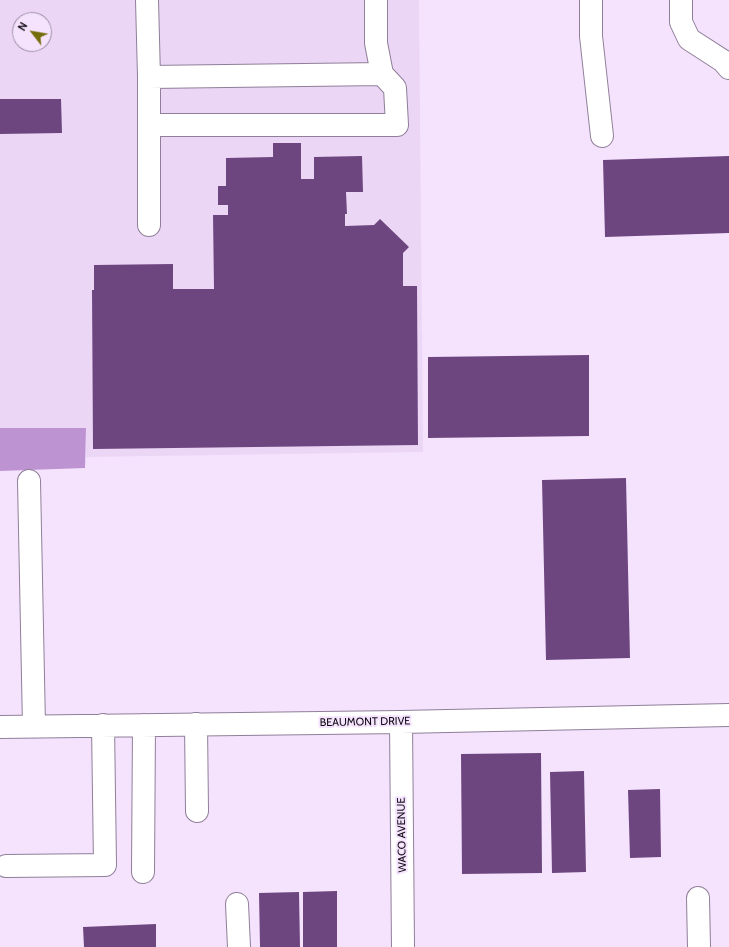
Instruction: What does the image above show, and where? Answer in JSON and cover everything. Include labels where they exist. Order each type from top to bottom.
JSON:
[{"type":"street","points":[[147,0],[150,77],[149,225]]},
{"type":"street","points":[[149,125],[397,125],[395,88],[382,74],[376,44],[376,0]]},
{"type":"street","points":[[591,0],[591,36],[602,136]]},
{"type":"street","points":[[681,0],[681,22],[688,39],[723,61],[729,68]]},
{"type":"street","points":[[150,77],[382,74]]},
{"type":"street","points":[[29,481],[34,726]]},
{"type":"street","name":"BEAUMONT DRIVE","points":[[0,727],[401,722],[729,715]]},
{"type":"street","name":"WACO AVENUE","points":[[401,722],[403,947]]},
{"type":"street","points":[[196,724],[197,810]]},
{"type":"street","points":[[143,872],[144,725]]},
{"type":"street","points":[[6,866],[105,865],[103,726]]},
{"type":"street","points":[[698,898],[699,947]]},
{"type":"street","points":[[237,904],[239,947]]},
{"type":"shaded area","points":[[0,0],[419,0],[423,452],[86,457],[86,428],[0,428]]},
{"type":"shaded area","points":[[0,428],[86,428],[85,468],[0,471]]},
{"type":"building","points":[[0,99],[61,99],[62,133],[0,134]]},
{"type":"building","points":[[273,143],[301,143],[301,179],[314,179],[314,157],[362,156],[363,192],[346,192],[347,214],[345,214],[345,226],[374,225],[380,219],[409,247],[403,253],[403,286],[417,286],[418,445],[93,449],[92,290],[94,290],[94,265],[173,264],[173,289],[214,289],[213,215],[228,215],[228,205],[218,205],[218,186],[226,186],[226,158],[273,157]]},
{"type":"building","points":[[729,156],[729,233],[605,237],[603,160]]},
{"type":"building","points":[[589,355],[589,436],[428,438],[428,357]]},
{"type":"building","points":[[626,478],[630,658],[546,660],[542,480]]},
{"type":"building","points":[[541,753],[542,873],[462,874],[461,754]]},
{"type":"building","points":[[584,771],[586,872],[552,873],[550,772]]},
{"type":"building","points":[[660,789],[661,857],[630,858],[628,790]]},
{"type":"building","points":[[337,891],[337,947],[303,947],[303,892]]},
{"type":"building","points":[[299,892],[300,947],[260,947],[259,893]]},
{"type":"building","points":[[156,924],[156,947],[84,947],[83,927]]}]
